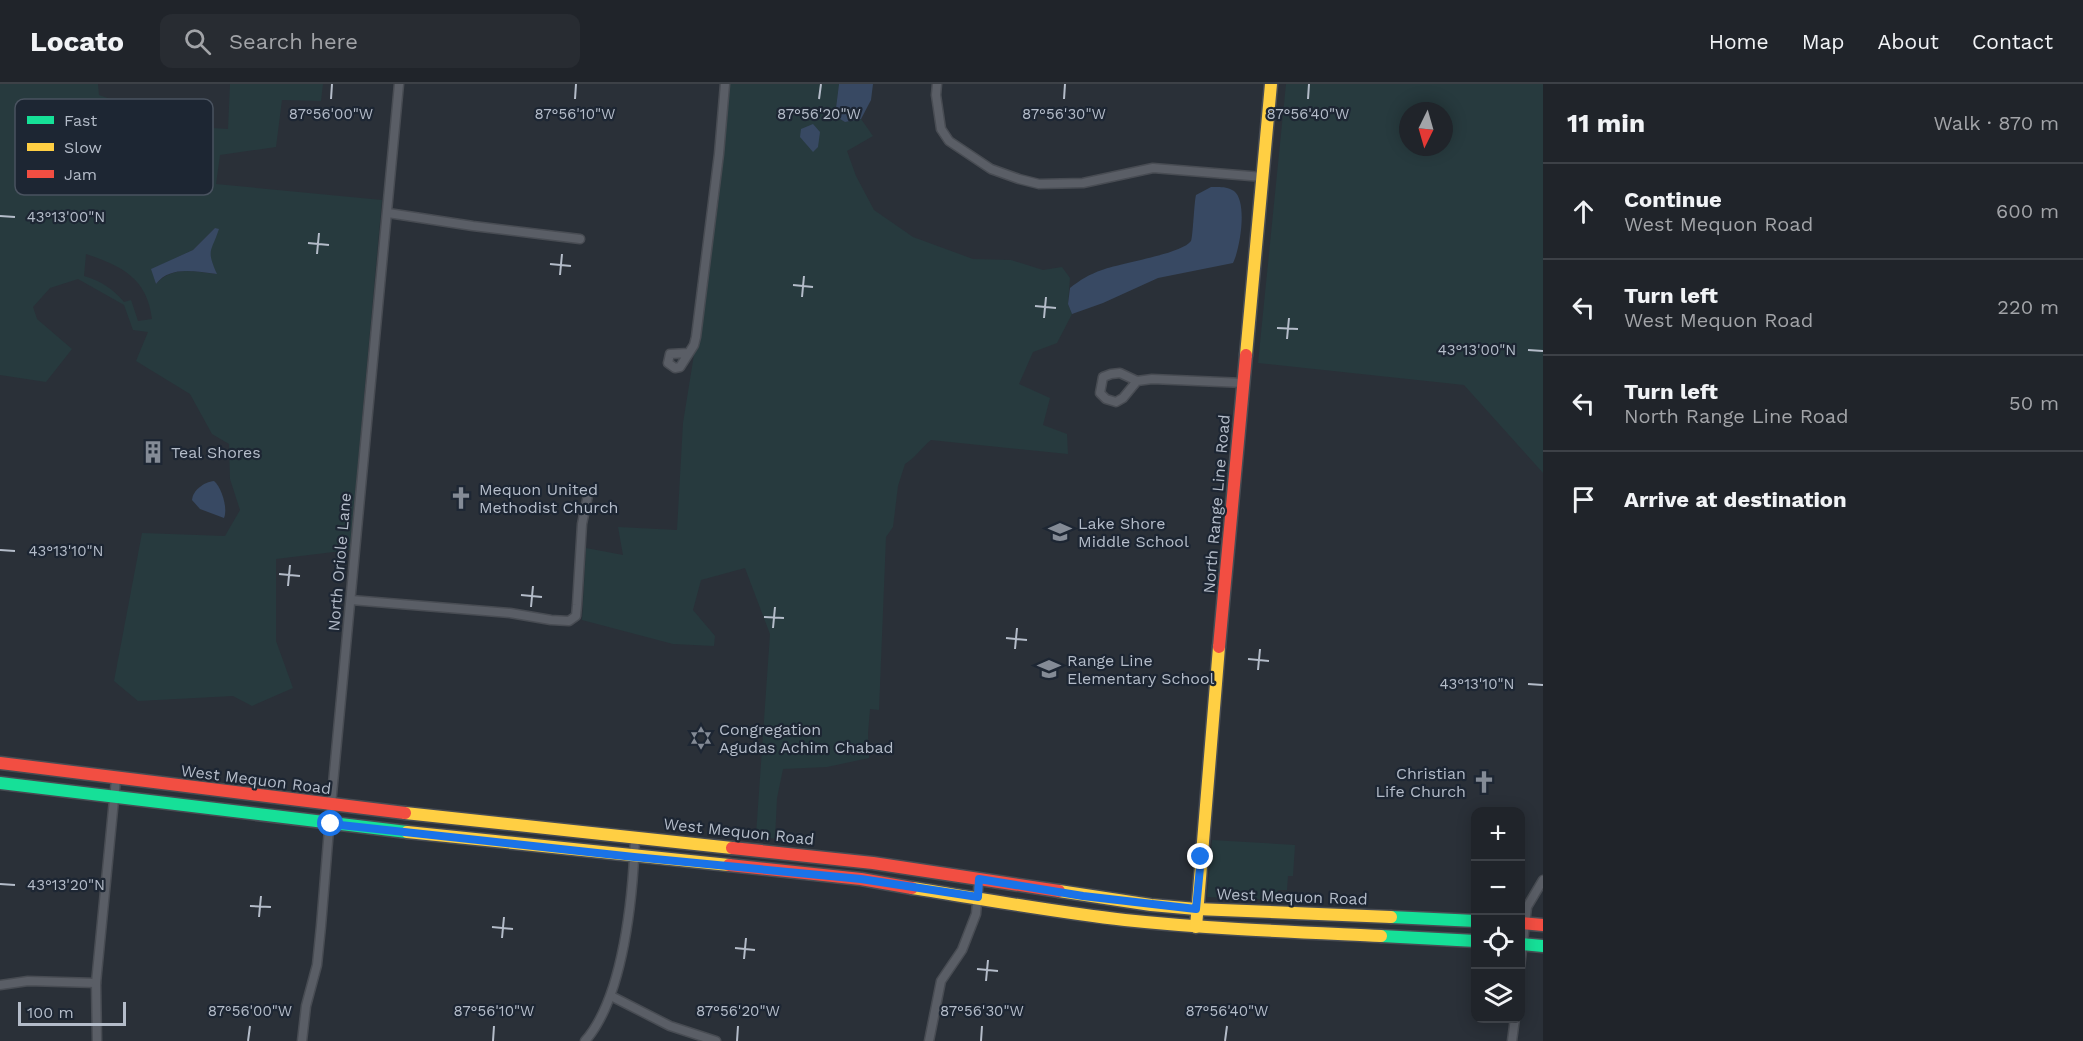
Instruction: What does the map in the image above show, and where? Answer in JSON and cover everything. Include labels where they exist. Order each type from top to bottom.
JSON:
[{"type":"main road","name":"North Range Line Road","points":[[1196,927],[1271,84]]},
{"type":"main road","name":"West Mequon Road","points":[[0,763],[332,805],[850,860],[1094,897],[1196,909],[1471,921]]},
{"type":"main road","points":[[0,783],[331,824],[861,879],[1081,915],[1196,927],[1471,941]]},
{"type":"main road","points":[[1525,923],[1543,925]]},
{"type":"main road","points":[[1525,944],[1543,946]]},
{"type":"street","name":"North Oriole Lane","points":[[302,1041],[306,1006],[316,965],[331,824],[399,84]]},
{"type":"street","points":[[688,353],[696,337],[720,154],[725,84]]},
{"type":"street","points":[[937,84],[936,94],[941,129],[949,141],[992,168],[1019,179],[1039,184],[1083,183],[1153,168],[1263,177]]},
{"type":"street","points":[[388,213],[473,226],[580,238]]},
{"type":"street","points":[[1137,381],[1152,379],[1244,383]]},
{"type":"street","points":[[351,600],[569,621],[576,616],[582,524],[588,495]]},
{"type":"street","points":[[97,1041],[96,983],[116,779]]},
{"type":"street","points":[[585,1041],[598,1022],[617,980],[635,838]]},
{"type":"street","points":[[929,1041],[941,981],[962,950],[976,914],[979,879]]},
{"type":"street","points":[[1525,915],[1527,907],[1543,880]]},
{"type":"street","points":[[0,984],[28,981],[96,983]]},
{"type":"street","points":[[611,996],[670,1026],[716,1041]]},
{"type":"street","points":[[1512,1041],[1514,1023]]},
{"type":"green space","points":[[0,84],[98,84],[99,95],[110,99],[15,99],[15,195],[213,195],[213,128],[228,129],[230,84],[323,84],[321,101],[282,100],[276,147],[220,155],[216,184],[382,200],[350,550],[276,559],[276,641],[293,688],[252,706],[233,696],[138,701],[114,681],[142,533],[225,536],[240,510],[230,479],[229,444],[212,434],[190,394],[136,361],[148,332],[133,330],[124,305],[78,279],[50,288],[33,307],[37,319],[72,349],[46,382],[0,375]],"holes":[[[215,228],[215,237],[209,251],[216,274],[177,272],[156,284],[152,269],[193,250]],[[86,254],[111,263],[131,276],[145,293],[152,319],[138,321],[131,300],[124,302],[106,286],[84,276]]]},
{"type":"green space","points":[[729,84],[839,84],[835,116],[845,122],[861,119],[873,136],[847,151],[856,176],[874,210],[913,237],[973,259],[1011,260],[1043,270],[1062,267],[1070,278],[1068,304],[1072,314],[1057,343],[1033,352],[1019,384],[1050,398],[1043,425],[1067,434],[1068,454],[931,440],[905,464],[898,486],[893,527],[886,537],[879,710],[870,709],[869,758],[827,767],[783,769],[777,798],[775,839],[756,835],[770,634],[745,568],[701,580],[693,610],[715,636],[714,646],[673,644],[582,620],[586,548],[623,555],[618,527],[677,530],[683,423],[718,205]]},
{"type":"green space","points":[[1286,84],[1543,84],[1543,473],[1464,385],[1258,363]]},
{"type":"green space","points":[[1212,840],[1295,845],[1293,876],[1288,876],[1287,890],[1278,890],[1277,900],[1207,897]]},
{"type":"water","points":[[839,84],[873,84],[871,100],[861,119],[845,122],[835,116]]},
{"type":"water","points":[[813,124],[820,132],[818,147],[813,152],[800,137],[801,129]]},
{"type":"water","points":[[1211,187],[1231,189],[1241,205],[1240,237],[1233,263],[1158,278],[1103,303],[1072,314],[1068,304],[1070,288],[1081,280],[1111,267],[1176,250],[1191,241],[1196,195]]},
{"type":"water","points":[[215,228],[219,229],[211,255],[217,274],[176,272],[162,278],[156,284],[151,269],[193,250]]},
{"type":"water","points":[[214,481],[220,488],[223,499],[224,518],[200,509],[192,500],[194,493],[200,487]]},
{"type":"traffic: fast","points":[[0,783],[407,832]]},
{"type":"traffic: fast","points":[[1391,917],[1471,921]]},
{"type":"traffic: fast","points":[[1381,936],[1471,941]]},
{"type":"traffic: fast","points":[[1525,944],[1543,946]]},
{"type":"traffic: slow","points":[[1246,355],[1271,84]]},
{"type":"traffic: slow","points":[[1196,927],[1219,647]]},
{"type":"traffic: slow","points":[[405,813],[732,848]]},
{"type":"traffic: slow","points":[[407,832],[729,865]]},
{"type":"traffic: slow","points":[[912,888],[1125,920],[1221,928],[1381,936]]},
{"type":"traffic: slow","points":[[1059,891],[1151,905],[1196,909],[1391,917]]},
{"type":"traffic: jam","points":[[1219,647],[1246,355]]},
{"type":"traffic: jam","points":[[0,763],[405,813]]},
{"type":"traffic: jam","points":[[732,848],[873,863],[1059,891]]},
{"type":"traffic: jam","points":[[729,865],[861,879],[912,888]]},
{"type":"traffic: jam","points":[[1525,923],[1543,925]]},
{"type":"place","name":"Teal Shores","points":[[153,452]]},
{"type":"place","name":"Mequon United Methodist Church","points":[[461,498]]},
{"type":"place","name":"Lake Shore Middle School","points":[[1060,532]]},
{"type":"place","name":"Range Line Elementary School","points":[[1049,669]]},
{"type":"place","name":"Congregation Agudas Achim Chabad","points":[[701,738]]},
{"type":"place","name":"Christian Life Church","points":[[1484,782]]},
{"type":"route","points":[[331,824],[861,879],[978,897],[979,879],[1083,896],[1196,909],[1201,857]]}]
